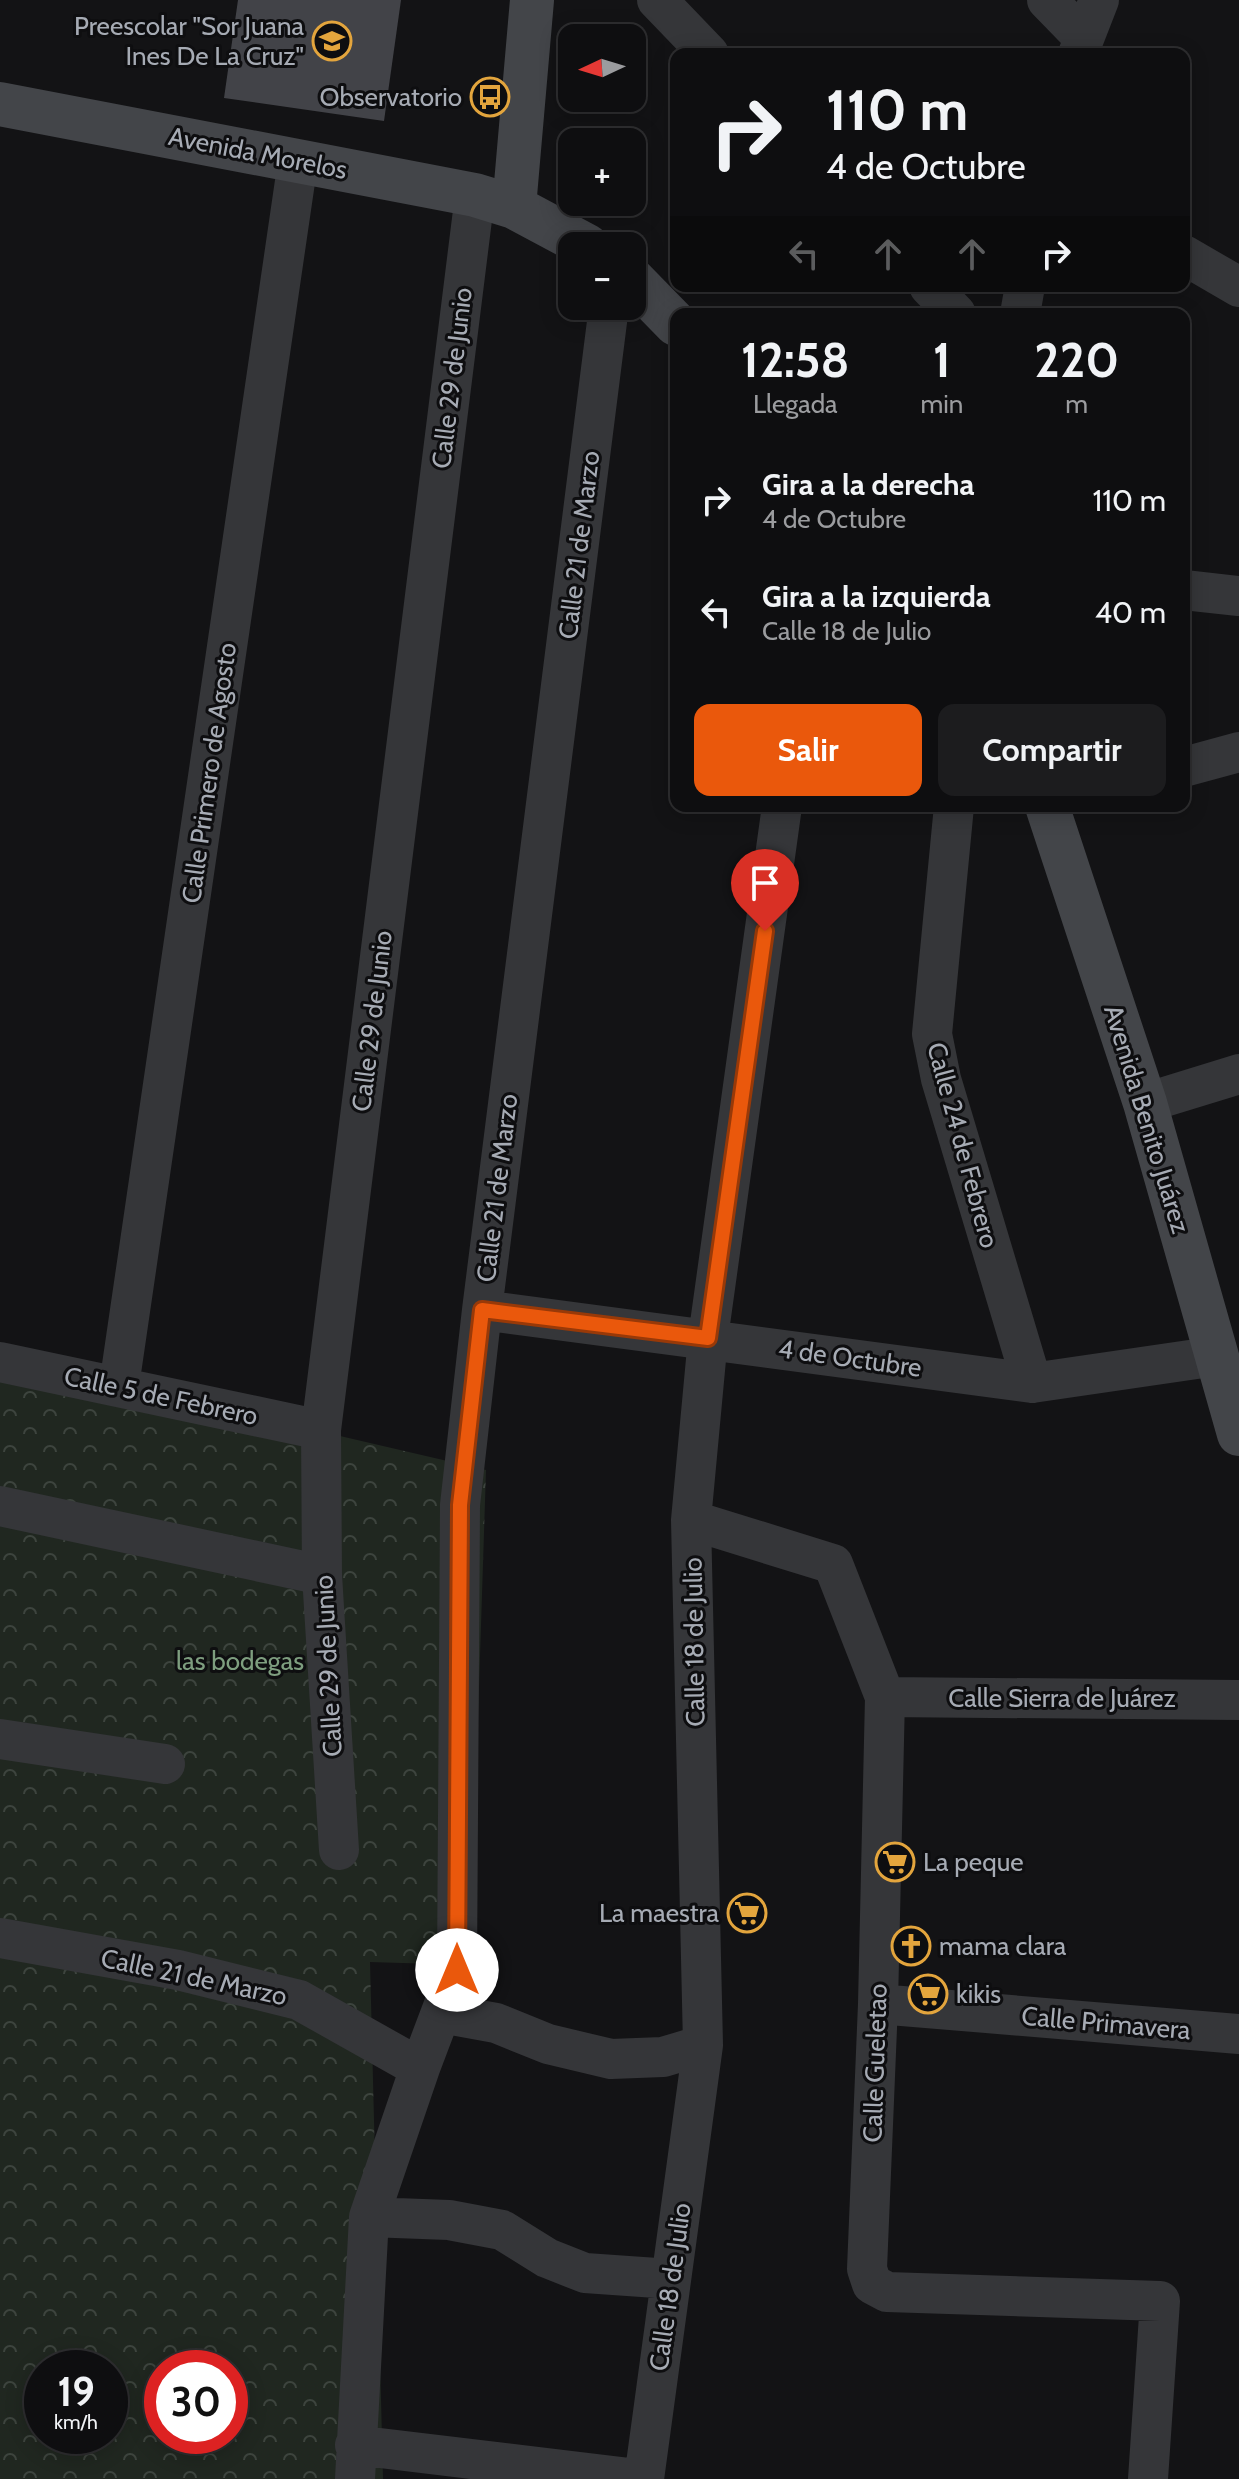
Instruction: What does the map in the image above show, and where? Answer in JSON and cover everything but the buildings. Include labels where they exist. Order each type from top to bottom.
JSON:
[{"type":"street","points":[[532,0],[495,201],[558,232]]},
{"type":"street","points":[[657,0],[703,48]]},
{"type":"street","points":[[1047,0],[1081,46]]},
{"type":"street","points":[[1081,46],[1099,0]]},
{"type":"street","name":"Avenida Morelos","points":[[0,104],[495,201]]},
{"type":"street","name":"Calle Primero de Agosto","points":[[119,1386],[298,161]]},
{"type":"street","name":"Calle 29 de Junio","points":[[339,1850],[322,1575],[321,1430],[495,201]]},
{"type":"street","points":[[1190,258],[1239,287]]},
{"type":"street","points":[[935,292],[950,308]]},
{"type":"street","points":[[646,293],[670,318]]},
{"type":"street","name":"Calle 21 de Marzo","points":[[355,2462],[369,2217],[457,1970],[460,1505],[607,320]]},
{"type":"street","points":[[1190,591],[1239,596]]},
{"type":"street","points":[[1190,765],[1239,752]]},
{"type":"street","name":"Calle 18 de Julio","points":[[641,2479],[703,2045],[691,1520],[708,1338],[781,812]]},
{"type":"street","name":"Calle 24 de Febrero","points":[[953,812],[932,1034],[941,1079],[1032,1383]]},
{"type":"street","name":"Avenida Benito Juárez","points":[[1049,812],[1145,1103],[1235,1410]]},
{"type":"street","points":[[1145,1103],[1239,1074]]},
{"type":"street","name":"4 de Octubre","points":[[482,1310],[1032,1383],[1217,1356]]},
{"type":"street","name":"Calle 5 de Febrero","points":[[0,1362],[321,1430]]},
{"type":"street","points":[[0,1506],[322,1575]]},
{"type":"street","points":[[691,1520],[833,1564],[885,1697]]},
{"type":"street","name":"Calle Sierra de Juárez","points":[[885,1697],[1239,1700]]},
{"type":"street","name":"Calle Gueletao","points":[[885,1697],[878,2004],[867,2269],[872,2284],[887,2292],[1160,2301],[1148,2479]]},
{"type":"street","points":[[0,1739],[165,1764]]},
{"type":"street","name":"Calle 21 de Marzo","points":[[0,1938],[178,1970],[299,2000],[420,2068]]},
{"type":"street","name":"Calle Primavera","points":[[878,2004],[1239,2034]]},
{"type":"street","points":[[441,2013],[496,2023],[548,2044],[611,2059],[663,2057],[703,2045]]},
{"type":"street","points":[[369,2217],[449,2220],[502,2230],[547,2258],[585,2273],[671,2279]]},
{"type":"street","points":[[355,2462],[641,2479]]},
{"type":"green space","name":"las bodegas","points":[[0,1357],[486,1470],[470,1965],[370,1962],[383,2479],[0,2479]]},
{"type":"place","name":"Preescolar \"Sor Juana Ines De La Cruz\"","points":[[332,41]]},
{"type":"place","name":"Observatorio","points":[[490,97]]},
{"type":"place","name":"La peque","points":[[895,1862]]},
{"type":"place","name":"La maestra","points":[[747,1913]]},
{"type":"place","name":"mama clara","points":[[911,1946]]},
{"type":"place","name":"kikis","points":[[928,1994]]},
{"type":"route","points":[[457,1970],[460,1505],[482,1310],[708,1338],[765,931]]}]
